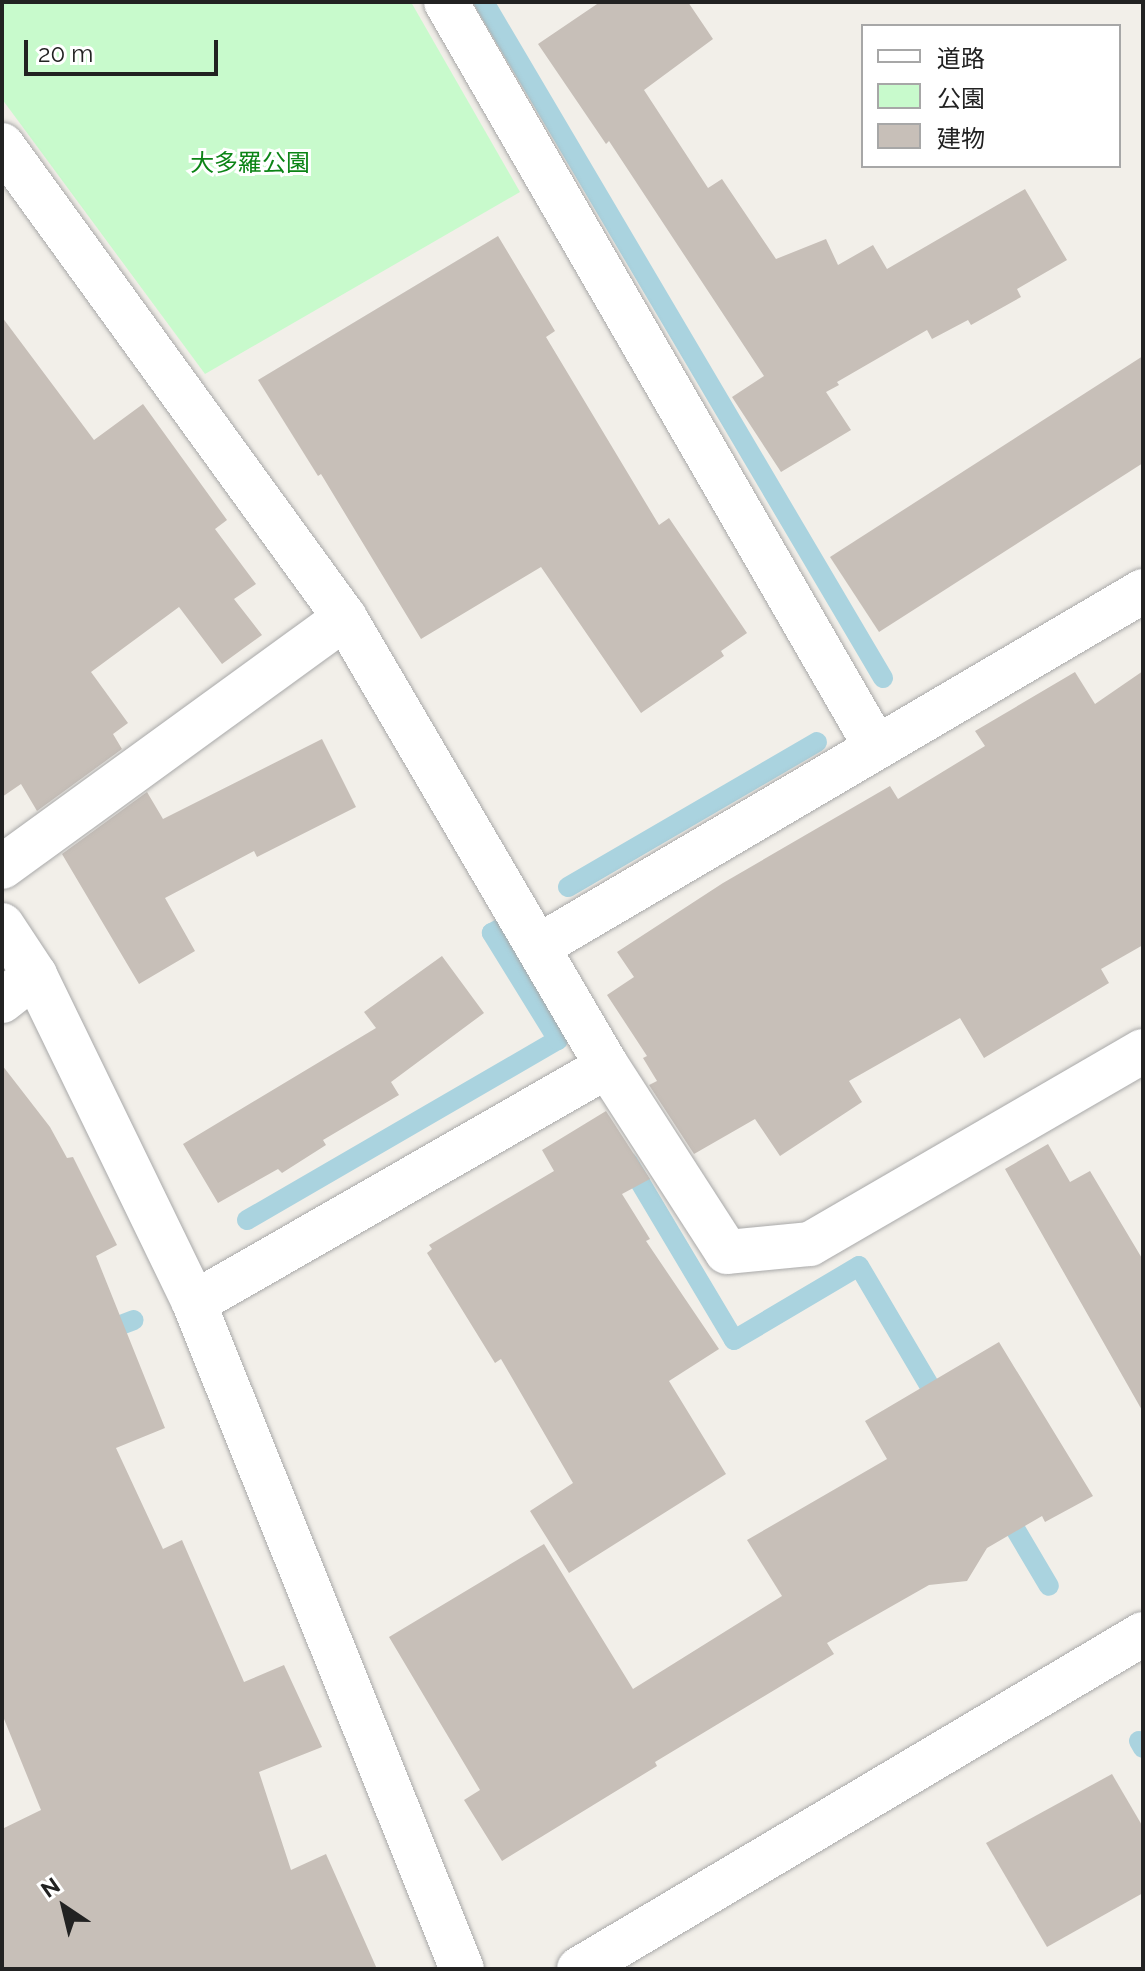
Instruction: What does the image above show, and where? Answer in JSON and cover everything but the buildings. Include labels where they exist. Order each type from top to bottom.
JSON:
[{"type":"street","points":[[446,2],[876,747]]},
{"type":"street","points":[[2,145],[345,618],[607,1066],[727,1252],[810,1244],[1143,1051]]},
{"type":"street","points":[[539,946],[1143,591]]},
{"type":"street","points":[[2,867],[345,618]]},
{"type":"street","points":[[2,925],[19,988],[194,1303],[462,1969]]},
{"type":"street","points":[[194,1303],[607,1066]]},
{"type":"street","points":[[579,1969],[1143,1634]]},
{"type":"green space","name":"大多羅公園","points":[[2,2],[411,2],[520,192],[205,374],[2,99]]},
{"type":"waterway","points":[[484,2],[883,678]]},
{"type":"waterway","points":[[568,887],[817,742]]},
{"type":"waterway","points":[[247,1220],[558,1040],[492,933],[501,928]]},
{"type":"waterway","points":[[628,1162],[734,1340],[859,1266],[942,1407]]},
{"type":"waterway","points":[[100,1333],[134,1320]]},
{"type":"waterway","points":[[1004,1510],[1049,1586]]},
{"type":"waterway","points":[[1139,1741],[1143,1748]]}]
